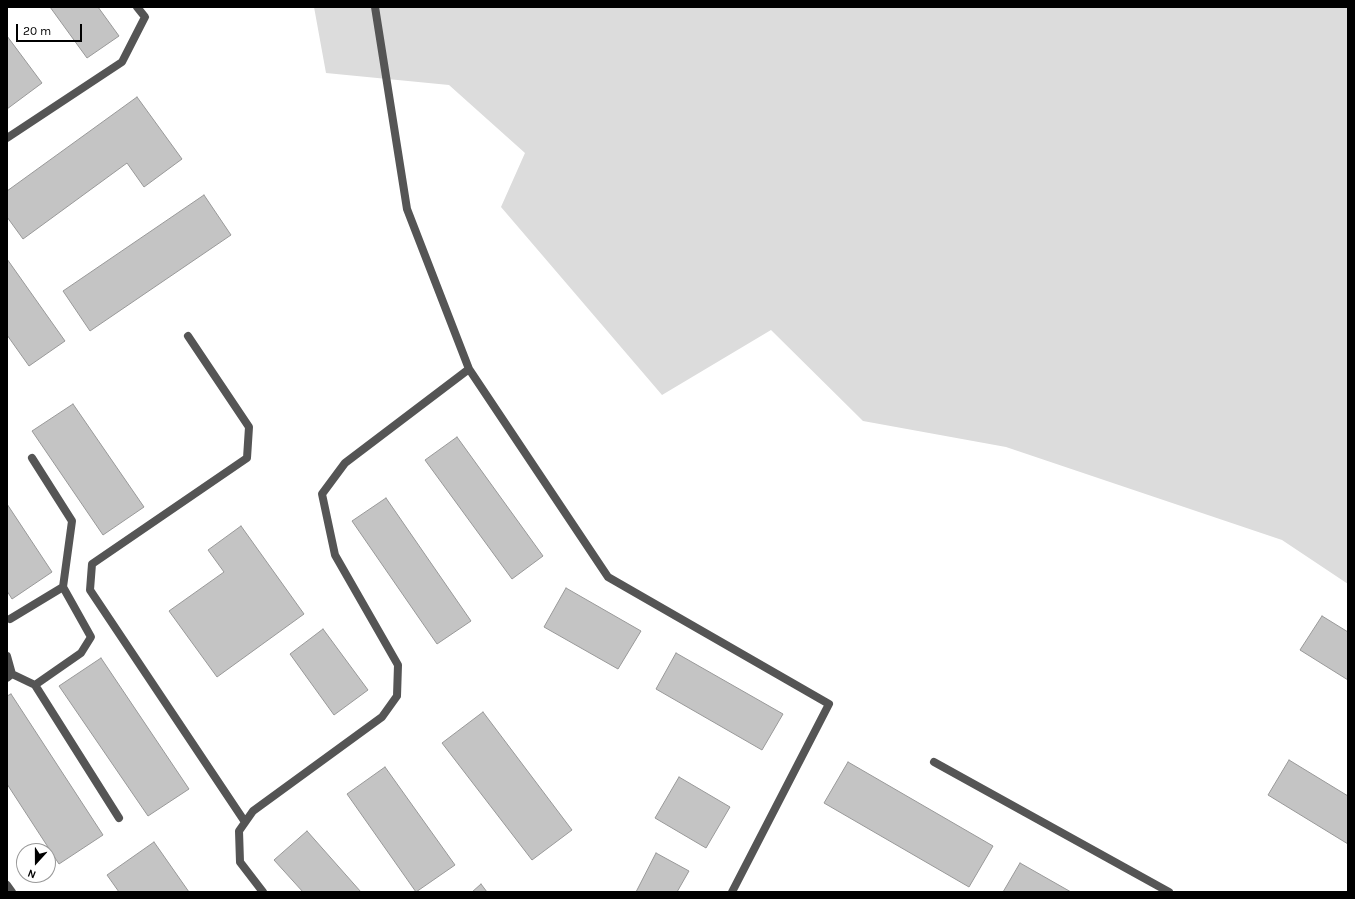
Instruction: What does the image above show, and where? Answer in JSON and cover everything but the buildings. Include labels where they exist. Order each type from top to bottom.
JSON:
[{"type":"street","points":[[7,138],[122,62],[145,18],[137,7]]},
{"type":"street","points":[[375,7],[407,209],[469,369],[608,577],[829,704],[732,892]]},
{"type":"street","points":[[188,336],[249,427],[247,458],[92,564],[90,590],[245,822]]},
{"type":"street","points":[[263,892],[240,862],[239,831],[245,822],[253,811],[382,717],[398,696],[398,665],[335,555],[322,494],[345,463],[469,369]]},
{"type":"street","points":[[32,458],[72,521],[63,587],[91,637],[81,653],[34,685]]},
{"type":"street","points":[[8,619],[63,587]]},
{"type":"street","points":[[7,656],[10,676],[34,685],[119,818]]},
{"type":"street","points":[[934,762],[1168,892]]},
{"type":"street","points":[[7,885],[12,892]]},
{"type":"shaded area","points":[[314,7],[1348,7],[1348,584],[1282,540],[1006,447],[863,421],[771,330],[662,395],[501,207],[525,153],[449,85],[326,73]]}]
